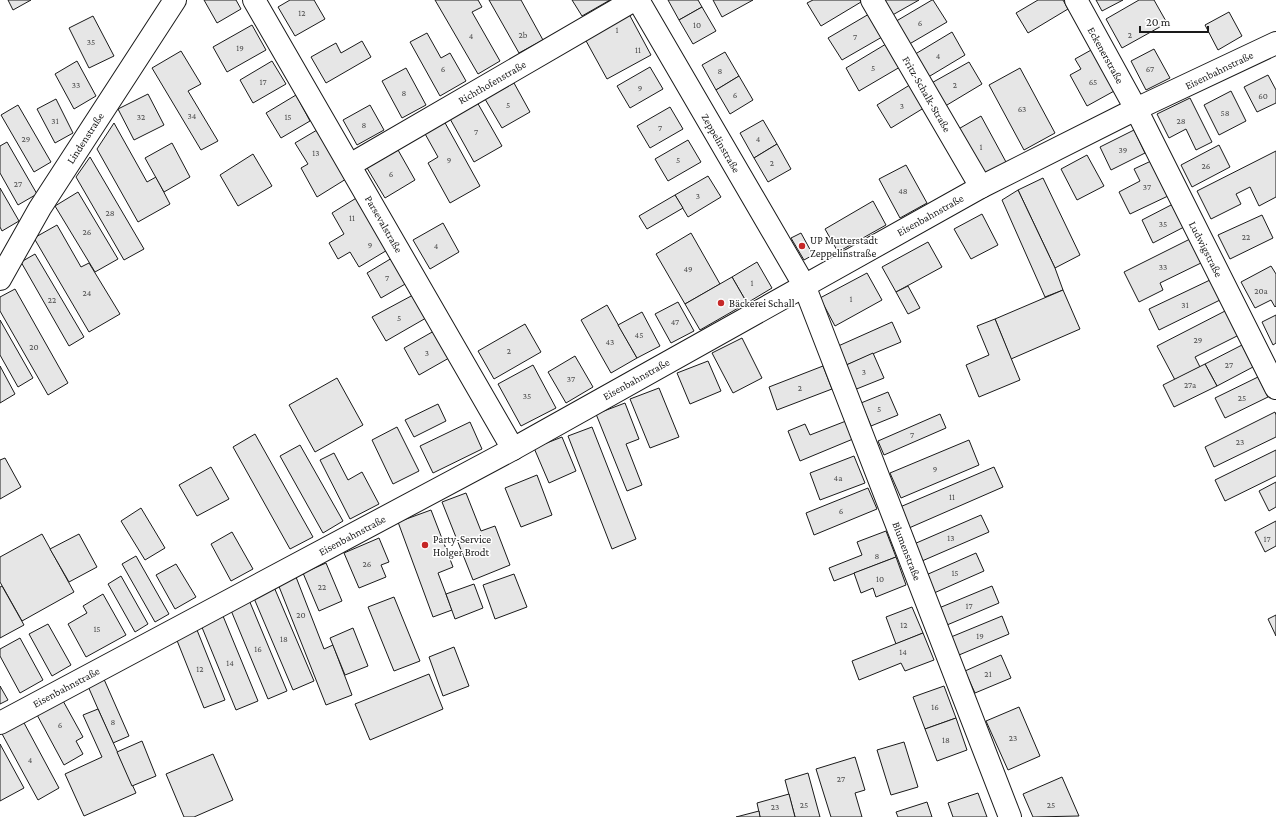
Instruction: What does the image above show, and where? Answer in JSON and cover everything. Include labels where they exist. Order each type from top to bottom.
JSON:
[{"type":"street","name":"Lindenstraße","points":[[0,279],[40,208],[175,0]]},
{"type":"street","name":"Parsevalstraße","points":[[254,0],[513,449]]},
{"type":"street","name":"Richthofenstraße","points":[[350,165],[634,0]]},
{"type":"street","name":"Zeppelinstraße","points":[[638,0],[804,285]]},
{"type":"street","name":"Fritz-Schalk-Straße","points":[[872,0],[981,187]]},
{"type":"street","name":"Eckenerstraße","points":[[1076,0],[1136,109]]},
{"type":"street","name":"Eisenbahnstraße","points":[[0,722],[513,449],[981,187],[1136,109],[1276,43]]},
{"type":"street","name":"Ludwigstraße","points":[[1136,109],[1276,388]]},
{"type":"street","name":"Blumenstraße","points":[[804,285],[1010,817]]},
{"type":"building","points":[[8,0],[31,0],[13,10]]},
{"type":"building","points":[[204,0],[236,0],[241,9],[217,23]]},
{"type":"building","points":[[290,0],[314,0],[325,19],[295,36],[278,7]]},
{"type":"building","points":[[435,0],[478,0],[482,7],[472,12],[500,61],[478,74]]},
{"type":"building","points":[[489,0],[521,0],[543,40],[519,53]]},
{"type":"building","points":[[572,0],[610,0],[582,16]]},
{"type":"building","points":[[668,0],[698,0],[702,7],[679,20]]},
{"type":"building","points":[[713,0],[753,0],[722,17]]},
{"type":"building","points":[[813,0],[860,0],[861,2],[821,26],[807,3]]},
{"type":"building","points":[[879,0],[919,0],[889,17]]},
{"type":"building","points":[[932,0],[947,22],[906,46],[893,23]]},
{"type":"building","points":[[1038,0],[1063,0],[1068,9],[1028,33],[1016,13]]},
{"type":"building","points":[[1096,0],[1123,0],[1102,11]]},
{"type":"building","points":[[1139,0],[1154,0],[1167,23],[1122,48],[1106,19]]},
{"type":"building","points":[[702,7],[716,31],[693,44],[679,20]]},
{"type":"building","points":[[1229,12],[1242,36],[1218,50],[1205,25]]},
{"type":"building","points":[[629,14],[651,55],[607,79],[585,39]]},
{"type":"building","points":[[869,14],[882,37],[842,60],[828,38]]},
{"type":"building","points":[[93,16],[114,56],[89,68],[69,28]]},
{"type":"building","points":[[252,25],[266,50],[227,72],[213,47]]},
{"type":"building","points":[[952,32],[965,55],[925,79],[912,56]]},
{"type":"building","points":[[427,33],[441,58],[450,53],[466,81],[440,96],[410,42]]},
{"type":"building","points":[[362,41],[371,57],[326,83],[311,57],[336,43],[341,53]]},
{"type":"building","points":[[886,44],[900,67],[859,91],[846,68]]},
{"type":"building","points":[[1093,49],[1116,90],[1087,106],[1070,75],[1081,69],[1075,59]]},
{"type":"building","points":[[1154,49],[1170,78],[1146,90],[1131,61]]},
{"type":"building","points":[[181,51],[201,84],[188,91],[218,141],[201,150],[152,68]]},
{"type":"building","points":[[725,52],[739,76],[716,90],[702,65]]},
{"type":"building","points":[[77,61],[96,96],[74,109],[55,74]]},
{"type":"building","points":[[272,61],[286,84],[253,103],[240,80]]},
{"type":"building","points":[[969,62],[982,84],[942,108],[928,85]]},
{"type":"building","points":[[650,67],[663,89],[630,108],[617,86]]},
{"type":"building","points":[[406,68],[426,105],[402,118],[382,81]]},
{"type":"building","points":[[1020,68],[1055,133],[1024,150],[989,85]]},
{"type":"building","points":[[1268,75],[1276,90],[1276,103],[1257,112],[1244,87]]},
{"type":"building","points":[[739,76],[753,100],[730,114],[716,90]]},
{"type":"building","points":[[514,83],[530,112],[502,128],[485,99]]},
{"type":"building","points":[[913,83],[927,106],[891,128],[877,105]]},
{"type":"building","points":[[1231,91],[1246,121],[1219,135],[1204,105]]},
{"type":"building","points":[[148,94],[164,125],[134,140],[118,109]]},
{"type":"building","points":[[296,95],[310,121],[281,138],[266,113]]},
{"type":"building","points":[[1190,98],[1212,142],[1196,150],[1186,129],[1169,138],[1157,114]]},
{"type":"building","points":[[56,99],[73,133],[55,143],[37,109]]},
{"type":"building","points":[[477,102],[502,146],[474,162],[449,117]]},
{"type":"building","points":[[18,105],[51,162],[34,172],[1,115]]},
{"type":"building","points":[[370,105],[384,130],[357,145],[343,120]]},
{"type":"building","points":[[670,107],[683,129],[650,148],[637,126]]},
{"type":"building","points":[[981,116],[1006,162],[980,177],[955,131]]},
{"type":"building","points":[[763,120],[777,144],[754,158],[740,133]]},
{"type":"building","points":[[444,121],[480,186],[450,203],[428,163],[438,157],[424,132]]},
{"type":"building","points":[[114,123],[147,182],[156,177],[170,204],[138,222],[97,149]]},
{"type":"building","points":[[317,130],[346,179],[317,197],[301,168],[308,164],[295,143]]},
{"type":"building","points":[[1134,130],[1145,153],[1111,170],[1100,147]]},
{"type":"building","points":[[688,140],[701,162],[668,181],[655,159]]},
{"type":"building","points":[[7,142],[37,194],[18,205],[0,173],[0,146]]},
{"type":"building","points":[[172,143],[190,177],[164,192],[145,158]]},
{"type":"building","points":[[777,144],[791,169],[768,182],[754,158]]},
{"type":"building","points":[[1219,145],[1230,167],[1192,187],[1181,165]]},
{"type":"building","points":[[398,150],[415,180],[385,198],[367,168]]},
{"type":"building","points":[[1276,151],[1276,197],[1259,206],[1250,187],[1236,194],[1241,204],[1211,219],[1197,191]]},
{"type":"building","points":[[253,154],[272,186],[238,206],[220,175]]},
{"type":"building","points":[[1087,155],[1104,186],[1077,200],[1061,169]]},
{"type":"building","points":[[90,157],[144,249],[124,260],[76,177]]},
{"type":"building","points":[[1151,161],[1168,196],[1130,214],[1119,192],[1140,181],[1134,169]]},
{"type":"building","points":[[906,165],[927,203],[900,218],[879,179]]},
{"type":"building","points":[[708,176],[721,197],[688,217],[675,195]]},
{"type":"building","points":[[1043,178],[1080,255],[1055,268],[1018,190]]},
{"type":"building","points":[[0,188],[19,221],[2,231],[0,227]]},
{"type":"building","points":[[1018,190],[1055,268],[1063,290],[1045,297],[1002,200]]},
{"type":"building","points":[[78,192],[118,259],[95,272],[55,206]]},
{"type":"building","points":[[675,195],[683,208],[647,229],[639,216]]},
{"type":"building","points":[[358,197],[389,249],[359,267],[350,252],[338,259],[329,243],[344,234],[332,213]]},
{"type":"building","points":[[873,201],[886,225],[838,252],[825,229]]},
{"type":"building","points":[[1173,204],[1184,227],[1153,243],[1142,220]]},
{"type":"building","points":[[982,214],[998,245],[971,259],[954,229]]},
{"type":"building","points":[[1262,215],[1273,238],[1230,259],[1218,235]]},
{"type":"building","points":[[443,223],[459,252],[430,269],[413,240]]},
{"type":"building","points":[[57,225],[81,267],[89,263],[120,314],[89,332],[34,238]]},
{"type":"building","points":[[691,233],[720,284],[685,304],[656,254]]},
{"type":"building","name":"UP Mutterstadt Zeppelinstraße","points":[[801,233],[813,255],[804,260],[791,238]]},
{"type":"building","points":[[1190,239],[1201,263],[1160,283],[1163,290],[1139,302],[1124,272]]},
{"type":"building","points":[[928,242],[942,267],[896,292],[882,267]]},
{"type":"building","points":[[35,254],[84,337],[69,346],[21,262]]},
{"type":"building","points":[[392,258],[407,283],[381,298],[367,273]]},
{"type":"building","points":[[757,262],[772,288],[747,303],[732,277]]},
{"type":"building","points":[[1271,266],[1276,274],[1276,306],[1275,307],[1271,300],[1255,308],[1241,282]]},
{"type":"building","points":[[867,273],[882,300],[835,326],[820,298]]},
{"type":"building","points":[[732,277],[747,303],[700,330],[685,304]]},
{"type":"building","points":[[1210,280],[1220,300],[1159,330],[1149,309]]},
{"type":"building","points":[[908,286],[920,308],[908,314],[896,292]]},
{"type":"building","points":[[15,289],[68,383],[48,395],[0,311],[0,297]]},
{"type":"building","points":[[1063,290],[1080,329],[1011,359],[995,319]]},
{"type":"building","points":[[413,295],[426,318],[386,341],[372,317]]},
{"type":"building","points":[[678,302],[694,331],[671,343],[655,314]]},
{"type":"building","points":[[607,305],[637,358],[611,373],[581,320]]},
{"type":"building","points":[[1227,310],[1239,335],[1195,357],[1200,367],[1175,380],[1157,346]]},
{"type":"building","points":[[642,312],[660,346],[637,358],[618,325]]},
{"type":"building","points":[[1276,315],[1276,343],[1273,345],[1262,322]]},
{"type":"building","points":[[995,319],[1020,380],[979,397],[966,365],[989,355],[977,326]]},
{"type":"building","points":[[0,320],[33,378],[18,387],[0,355]]},
{"type":"building","points":[[892,322],[901,342],[844,366],[836,347]]},
{"type":"building","points":[[525,324],[541,352],[494,379],[478,351]]},
{"type":"building","points":[[434,331],[449,358],[419,375],[404,348]]},
{"type":"building","points":[[742,338],[762,378],[733,393],[712,353]]},
{"type":"building","points":[[1242,345],[1253,367],[1217,386],[1205,364]]},
{"type":"building","points":[[873,353],[884,378],[854,390],[844,366]]},
{"type":"building","points":[[575,356],[593,387],[566,403],[548,372]]},
{"type":"building","points":[[708,361],[721,391],[690,404],[677,373]]},
{"type":"building","points":[[1205,364],[1217,386],[1174,407],[1163,385]]},
{"type":"building","points":[[533,365],[556,408],[521,426],[498,384]]},
{"type":"building","points":[[0,366],[15,394],[0,403]]},
{"type":"building","points":[[823,366],[832,389],[777,410],[769,387]]},
{"type":"building","points":[[1258,377],[1268,397],[1225,418],[1215,398]]},
{"type":"building","points":[[337,378],[363,425],[315,452],[289,405]]},
{"type":"building","points":[[659,388],[679,437],[650,448],[630,399]]},
{"type":"building","points":[[888,392],[898,415],[871,426],[861,403]]},
{"type":"building","points":[[625,403],[639,439],[626,444],[642,485],[627,491],[596,414]]},
{"type":"building","points":[[438,404],[446,421],[414,437],[405,420]]},
{"type":"building","points":[[1275,412],[1276,437],[1214,467],[1205,447]]},
{"type":"building","points":[[940,414],[946,428],[884,455],[878,441]]},
{"type":"building","points":[[846,421],[853,439],[800,461],[788,431],[805,424],[810,435]]},
{"type":"building","points":[[470,422],[482,449],[433,473],[420,446]]},
{"type":"building","points":[[397,427],[419,471],[393,484],[372,440]]},
{"type":"building","points":[[592,427],[636,539],[612,549],[568,436]]},
{"type":"building","points":[[255,434],[313,537],[290,549],[233,447]]},
{"type":"building","points":[[562,437],[576,471],[549,483],[534,448]]},
{"type":"building","points":[[969,440],[979,465],[901,498],[890,473]]},
{"type":"building","points":[[300,445],[343,521],[323,533],[280,456]]},
{"type":"building","points":[[1276,450],[1276,476],[1225,501],[1215,480]]},
{"type":"building","points":[[334,453],[348,480],[362,472],[379,504],[350,519],[320,460]]},
{"type":"building","points":[[854,456],[865,483],[820,500],[810,473]]},
{"type":"building","points":[[5,458],[21,487],[0,499],[0,460]]},
{"type":"building","points":[[211,467],[229,499],[197,516],[179,485]]},
{"type":"building","points":[[994,467],[1003,487],[909,528],[900,507]]},
{"type":"building","points":[[537,475],[552,515],[521,527],[505,488]]},
{"type":"building","points":[[1276,482],[1276,507],[1269,511],[1259,491]]},
{"type":"building","points":[[868,488],[877,509],[814,535],[806,513]]},
{"type":"building","points":[[466,493],[481,531],[495,526],[510,565],[473,580],[442,502]]},
{"type":"building","points":[[141,508],[165,548],[145,560],[121,521]]},
{"type":"building","name":"Party-Service Holger Brodt","points":[[431,510],[453,567],[438,573],[452,610],[433,617],[398,522]]},
{"type":"building","points":[[981,515],[989,532],[922,561],[914,544]]},
{"type":"building","points":[[1276,521],[1276,546],[1265,552],[1255,532]]},
{"type":"building","points":[[886,531],[896,557],[834,581],[829,568],[862,555],[857,542]]},
{"type":"building","points":[[232,532],[253,569],[231,581],[211,544]]},
{"type":"building","points":[[42,534],[74,592],[22,621],[0,582],[0,557]]},
{"type":"building","points":[[79,534],[97,567],[69,582],[50,549]]},
{"type":"building","points":[[379,538],[389,562],[381,565],[386,577],[359,588],[344,553]]},
{"type":"building","points":[[976,553],[984,571],[934,593],[926,575]]},
{"type":"building","points":[[136,556],[169,614],[155,622],[122,564]]},
{"type":"building","points":[[896,557],[906,585],[876,597],[873,588],[861,593],[854,573]]},
{"type":"building","points":[[326,563],[342,601],[319,611],[303,573]]},
{"type":"building","points":[[176,564],[196,597],[175,609],[156,575]]},
{"type":"building","points":[[514,574],[527,607],[495,619],[483,585]]},
{"type":"building","points":[[121,576],[148,624],[135,632],[108,584]]},
{"type":"building","points":[[296,577],[324,649],[333,645],[352,695],[326,705],[278,584]]},
{"type":"building","points":[[474,584],[483,608],[455,619],[446,594]]},
{"type":"building","points":[[2,586],[24,625],[0,638],[0,587]]},
{"type":"building","points":[[992,586],[999,603],[947,625],[939,608]]},
{"type":"building","points":[[274,587],[314,681],[293,690],[253,596]]},
{"type":"building","points":[[103,594],[126,635],[86,657],[68,624],[87,613],[83,606]]},
{"type":"building","points":[[394,597],[420,661],[394,671],[368,607]]},
{"type":"building","points":[[249,600],[287,691],[268,699],[230,608]]},
{"type":"building","points":[[912,607],[923,633],[896,644],[886,617]]},
{"type":"building","points":[[1276,615],[1276,636],[1268,619]]},
{"type":"building","points":[[223,616],[258,701],[236,710],[201,625]]},
{"type":"building","points":[[1002,616],[1009,634],[959,655],[951,637]]},
{"type":"building","points":[[48,624],[71,665],[52,676],[29,634]]},
{"type":"building","points":[[353,628],[368,666],[345,675],[330,638]]},
{"type":"building","points":[[197,630],[225,700],[204,708],[176,638]]},
{"type":"building","points":[[923,633],[934,660],[905,671],[901,663],[859,680],[852,661]]},
{"type":"building","points":[[20,638],[43,680],[20,693],[0,656],[0,649]]},
{"type":"building","points":[[454,647],[469,686],[443,696],[429,657]]},
{"type":"building","points":[[1001,655],[1011,678],[975,693],[965,671]]},
{"type":"building","points":[[429,674],[443,709],[370,740],[355,704]]},
{"type":"building","points":[[103,677],[129,736],[113,743],[87,684]]},
{"type":"building","points":[[0,686],[8,700],[0,704]]},
{"type":"building","points":[[944,686],[956,718],[925,729],[913,697]]},
{"type":"building","points":[[62,699],[83,737],[76,741],[83,754],[64,765],[36,713]]},
{"type":"building","points":[[1019,707],[1040,756],[1008,770],[986,721]]},
{"type":"building","points":[[98,709],[136,793],[84,816],[65,774],[102,757],[83,715]]},
{"type":"building","points":[[956,718],[967,750],[937,761],[925,729]]},
{"type":"building","points":[[23,721],[59,788],[38,800],[1,732]]},
{"type":"building","points":[[142,741],[156,776],[132,786],[117,752]]},
{"type":"building","points":[[904,742],[918,787],[891,795],[877,750]]},
{"type":"building","points":[[0,744],[24,788],[0,801]]},
{"type":"building","points":[[213,754],[233,800],[194,817],[184,817],[166,774]]},
{"type":"building","points":[[855,757],[865,790],[855,793],[862,817],[831,817],[816,769]]},
{"type":"building","points":[[808,773],[820,817],[795,817],[785,780]]},
{"type":"building","points":[[1062,777],[1079,816],[1033,817],[1023,794]]},
{"type":"building","points":[[978,793],[987,817],[953,817],[948,803]]},
{"type":"building","points":[[789,794],[795,817],[760,817],[757,803]]},
{"type":"building","points":[[927,802],[932,817],[898,817],[896,812]]},
{"type":"building","points":[[759,811],[760,817],[736,817]]},
{"type":"place","name":"UP Mutterstadt Zeppelinstraße","points":[[802,246]]},
{"type":"place","name":"Bäckerei Schall","points":[[721,303]]},
{"type":"place","name":"Party-Service Holger Brodt","points":[[425,545]]}]
